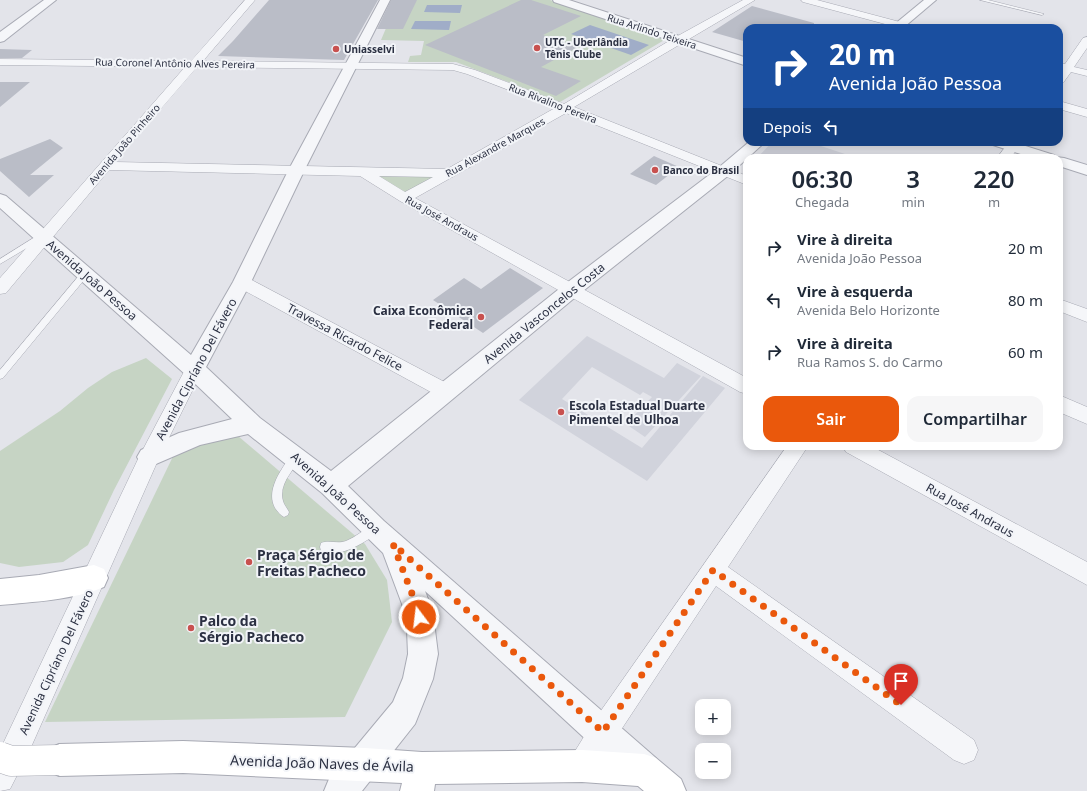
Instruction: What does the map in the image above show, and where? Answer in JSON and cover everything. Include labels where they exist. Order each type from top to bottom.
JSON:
[{"type":"main road","points":[[0,592],[39,588],[94,578]]},
{"type":"main road","name":"Avenida João Naves de Ávila","points":[[9,751],[11,761],[183,758],[365,764],[419,779],[582,766],[644,770]]},
{"type":"main road","name":"Avenida João Pessoa","points":[[644,770],[669,791]]},
{"type":"street","points":[[0,38],[51,0]]},
{"type":"street","name":"Avenida João Pinheiro","points":[[0,289],[43,236],[250,0]]},
{"type":"street","name":"Avenida Cipríano Del Fávero","points":[[9,751],[94,578],[149,457],[194,369],[242,282],[296,171],[385,0]]},
{"type":"street","name":"Rua Alexandre Marques","points":[[405,198],[565,108],[678,40],[750,0]]},
{"type":"street","points":[[806,0],[891,24]]},
{"type":"street","points":[[905,24],[931,0]]},
{"type":"street","name":"Rua Arlindo Teixeira","points":[[563,1],[743,61]]},
{"type":"street","points":[[1087,40],[1064,67],[1087,73]]},
{"type":"street","name":"Rua Coronel Antônio Alves Pereira","points":[[0,62],[195,63],[351,66]]},
{"type":"street","name":"Rua Rivalino Pereira","points":[[351,66],[445,66],[459,68],[565,108],[743,180]]},
{"type":"street","points":[[1063,106],[1087,113]]},
{"type":"street","name":"Avenida Vasconcelos Costa","points":[[744,154],[753,146]]},
{"type":"street","points":[[1007,147],[1034,154]]},
{"type":"street","name":"Avenida Vasconcelos Costa","points":[[331,486],[572,290],[743,155]]},
{"type":"street","points":[[1063,162],[1087,170]]},
{"type":"street","points":[[105,166],[449,173]]},
{"type":"street","name":"Rua José Andraus","points":[[363,172],[405,198],[743,385]]},
{"type":"street","name":"Avenida João Pessoa","points":[[0,199],[194,369],[252,424],[296,457],[331,486],[384,536],[644,770]]},
{"type":"street","name":"Travessa Ricardo Felice","points":[[242,282],[447,392]]},
{"type":"street","points":[[1063,307],[1087,316]]},
{"type":"street","points":[[1063,405],[1087,416]]},
{"type":"street","points":[[149,457],[175,444],[202,434],[252,424]]},
{"type":"street","points":[[582,766],[603,732],[795,450]]},
{"type":"street","name":"Rua José Andraus","points":[[860,450],[1087,574]]},
{"type":"street","points":[[341,791],[365,764],[404,713],[418,679],[423,654],[421,630],[416,604],[384,536]]},
{"type":"street","points":[[713,570],[964,750]]},
{"type":"street","points":[[0,779],[9,751]]},
{"type":"lane","points":[[982,0],[1042,14]]},
{"type":"lane","points":[[0,262],[43,236]]},
{"type":"lane","points":[[0,376],[85,274]]},
{"type":"lane","points":[[284,512],[279,504],[278,486],[296,457]]},
{"type":"lane","points":[[325,547],[335,549],[384,536]]},
{"type":"shaded area","points":[[768,146],[821,146],[845,154],[761,154]]},
{"type":"shaded area","name":"Escola Estadual Duarte Pimentel de Ulhoa","points":[[587,336],[664,378],[677,363],[701,376],[645,437],[626,424],[652,397],[643,392],[640,395],[592,367],[562,399],[642,448],[703,376],[725,388],[647,481],[519,400]]},
{"type":"green space","name":"UTC - Uberlândia Tênis Clube","points":[[398,0],[550,0],[666,39],[560,102],[456,62],[408,62],[410,56],[421,55],[424,41],[381,40]]},
{"type":"green space","points":[[374,173],[440,175],[402,196]]},
{"type":"green space","points":[[146,358],[172,379],[114,490],[88,545],[63,562],[19,567],[0,563],[0,451],[60,411],[88,388],[112,372]]},
{"type":"green space","name":"Praça Sérgio de Freitas Pacheco","points":[[212,436],[238,436],[365,544],[387,580],[392,622],[345,717],[45,722],[178,446]]},
{"type":"water","points":[[427,5],[462,5],[460,13],[424,12]]},
{"type":"water","points":[[415,21],[451,21],[449,30],[411,29]]},
{"type":"water","points":[[590,25],[649,45],[631,55],[571,34]]},
{"type":"building","points":[[269,0],[378,0],[344,60],[218,56]]},
{"type":"building","points":[[391,0],[417,0],[403,29],[377,29]]},
{"type":"building","points":[[521,0],[531,0],[581,16],[543,35],[578,47],[541,67],[581,81],[556,96],[425,45]]},
{"type":"building","points":[[752,6],[814,23],[743,24],[743,41],[712,32]]},
{"type":"building","points":[[0,49],[32,50],[22,58],[0,58]]},
{"type":"building","points":[[0,82],[30,82],[0,107]]},
{"type":"building","points":[[50,139],[63,148],[30,175],[54,175],[29,197],[0,171],[0,159]]},
{"type":"building","name":"Banco do Brasil","points":[[654,156],[679,167],[656,185],[630,174]]},
{"type":"building","name":"Caixa Econômica Federal","points":[[510,268],[543,288],[483,333],[433,300],[464,278],[481,289]]},
{"type":"place","name":"UTC - Uberlândia Tênis Clube","points":[[537,48]]},
{"type":"place","name":"Uniasselvi","points":[[336,49]]},
{"type":"place","name":"Banco do Brasil","points":[[655,170]]},
{"type":"place","name":"Caixa Econômica Federal","points":[[481,317]]},
{"type":"place","name":"Escola Estadual Duarte Pimentel de Ulhoa","points":[[561,412]]},
{"type":"place","name":"Praça Sérgio de Freitas Pacheco","points":[[249,562]]},
{"type":"place","name":"Palco da Sérgio Pacheco","points":[[191,628]]},
{"type":"route","points":[[419,617],[416,604],[393,544],[603,732],[713,570],[901,705]]}]
